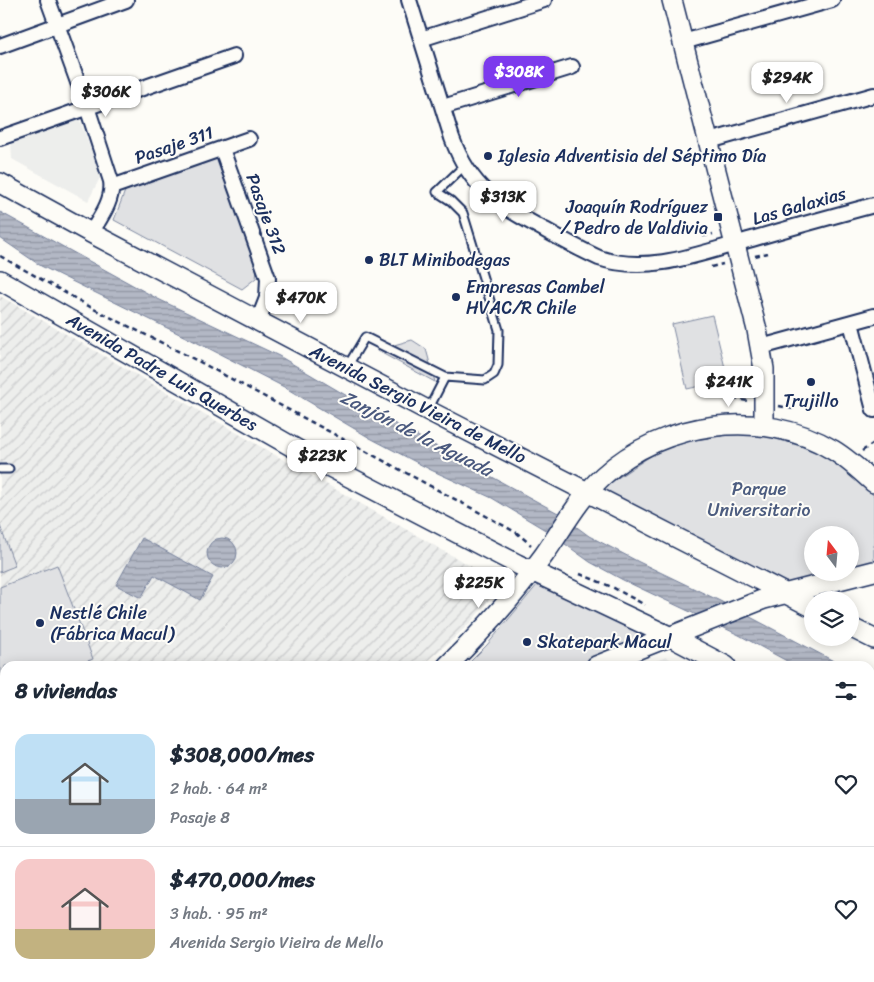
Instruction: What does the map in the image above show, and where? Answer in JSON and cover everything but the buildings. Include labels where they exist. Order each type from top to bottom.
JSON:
[{"type":"main road","points":[[672,0],[761,347],[765,391],[764,425]]},
{"type":"main road","name":"Avenida Sergio Vieira de Mello","points":[[0,183],[427,410],[804,603]]},
{"type":"main road","name":"Avenida Padre Luis Querbes","points":[[0,280],[305,454],[539,562],[677,633],[719,661]]},
{"type":"main road","points":[[452,661],[493,619],[539,562],[588,492],[603,476],[640,450],[665,439],[708,427],[743,424],[764,425],[807,438],[832,449],[847,459],[874,483]]},
{"type":"main road","points":[[608,661],[764,599],[874,571]]},
{"type":"main road","points":[[859,632],[874,639]]},
{"type":"street","points":[[48,0],[110,176],[112,187],[104,210],[91,233]]},
{"type":"street","points":[[0,46],[126,0]]},
{"type":"street","name":"Las Galaxias","points":[[408,0],[457,152],[464,166],[477,183],[499,204],[589,254],[610,262],[631,265],[654,263],[700,254],[874,205]]},
{"type":"street","points":[[421,39],[544,0]]},
{"type":"street","points":[[683,42],[832,0]]},
{"type":"street","points":[[0,138],[234,56]]},
{"type":"street","points":[[442,107],[572,67]]},
{"type":"street","points":[[709,141],[874,95]]},
{"type":"street","name":"Pasaje 311","points":[[112,187],[249,139]]},
{"type":"street","name":"Pasaje 312","points":[[222,149],[268,278],[267,298],[258,321]]},
{"type":"street","points":[[761,347],[874,316]]},
{"type":"street","points":[[851,323],[874,410]]},
{"type":"lane","points":[[346,367],[365,337],[445,377],[484,380],[494,374],[498,365],[499,330],[463,213],[451,201],[437,192],[464,166]]},
{"type":"lane","points":[[427,410],[445,377]]},
{"type":"lane","points":[[0,469],[9,470]]},
{"type":"path","points":[[0,256],[94,309],[207,365],[517,533],[529,543],[539,562]]},
{"type":"path","points":[[572,571],[648,606]]},
{"type":"shaded area","points":[[79,118],[101,176],[88,201],[12,159],[11,141]]},
{"type":"shaded area","points":[[0,212],[158,299],[279,356],[388,420],[558,513],[589,536],[720,601],[834,661],[787,661],[739,635],[623,580],[590,562],[547,531],[492,498],[431,470],[370,438],[284,387],[41,266],[0,238]]},
{"type":"shaded area","name":"Nestlé Chile (Fábrica Macul)","points":[[0,296],[502,584],[471,622],[427,661],[0,661]]},
{"type":"shaded area","points":[[142,538],[213,577],[200,600],[154,575],[141,598],[116,585]]},
{"type":"shaded area","points":[[222,538],[228,539],[236,547],[236,559],[228,567],[222,568],[216,567],[208,559],[207,553],[208,547],[216,539]]},
{"type":"shaded area","points":[[666,657],[674,661],[656,661]]},
{"type":"green space","points":[[220,157],[258,263],[256,278],[242,289],[114,220],[125,191]]},
{"type":"green space","points":[[712,315],[728,380],[687,389],[672,324]]},
{"type":"green space","points":[[412,340],[426,349],[435,382],[376,350]]},
{"type":"green space","name":"Parque Universitario","points":[[734,434],[773,436],[800,444],[828,457],[852,474],[874,496],[874,562],[859,566],[859,526],[804,526],[804,581],[787,585],[598,491],[658,451],[690,441]]},
{"type":"green space","name":"Nestlé Chile (Fábrica Macul)","points":[[0,526],[15,566],[0,572]]},
{"type":"green space","name":"Nestlé Chile (Fábrica Macul)","points":[[57,565],[93,659],[88,661],[0,661],[0,587]]},
{"type":"green space","points":[[538,584],[642,634],[640,643],[595,661],[471,661],[487,645]]},
{"type":"place","name":"Iglesia Adventisia del Séptimo Día","points":[[488,156]]},
{"type":"place","name":"Joaquín Rodríguez / Pedro de Valdivia","points":[[718,217]]},
{"type":"place","name":"BLT Minibodegas","points":[[369,260]]},
{"type":"place","name":"Empresas Cambel HVAC/R Chile","points":[[456,297]]},
{"type":"place","name":"Trujillo","points":[[811,382]]},
{"type":"place","name":"Nestlé Chile (Fábrica Macul)","points":[[40,623]]},
{"type":"place","name":"Skatepark Macul","points":[[527,642]]},
{"type":"water label","name":"Zanjón de la Aguada","points":[[417,433]]}]
